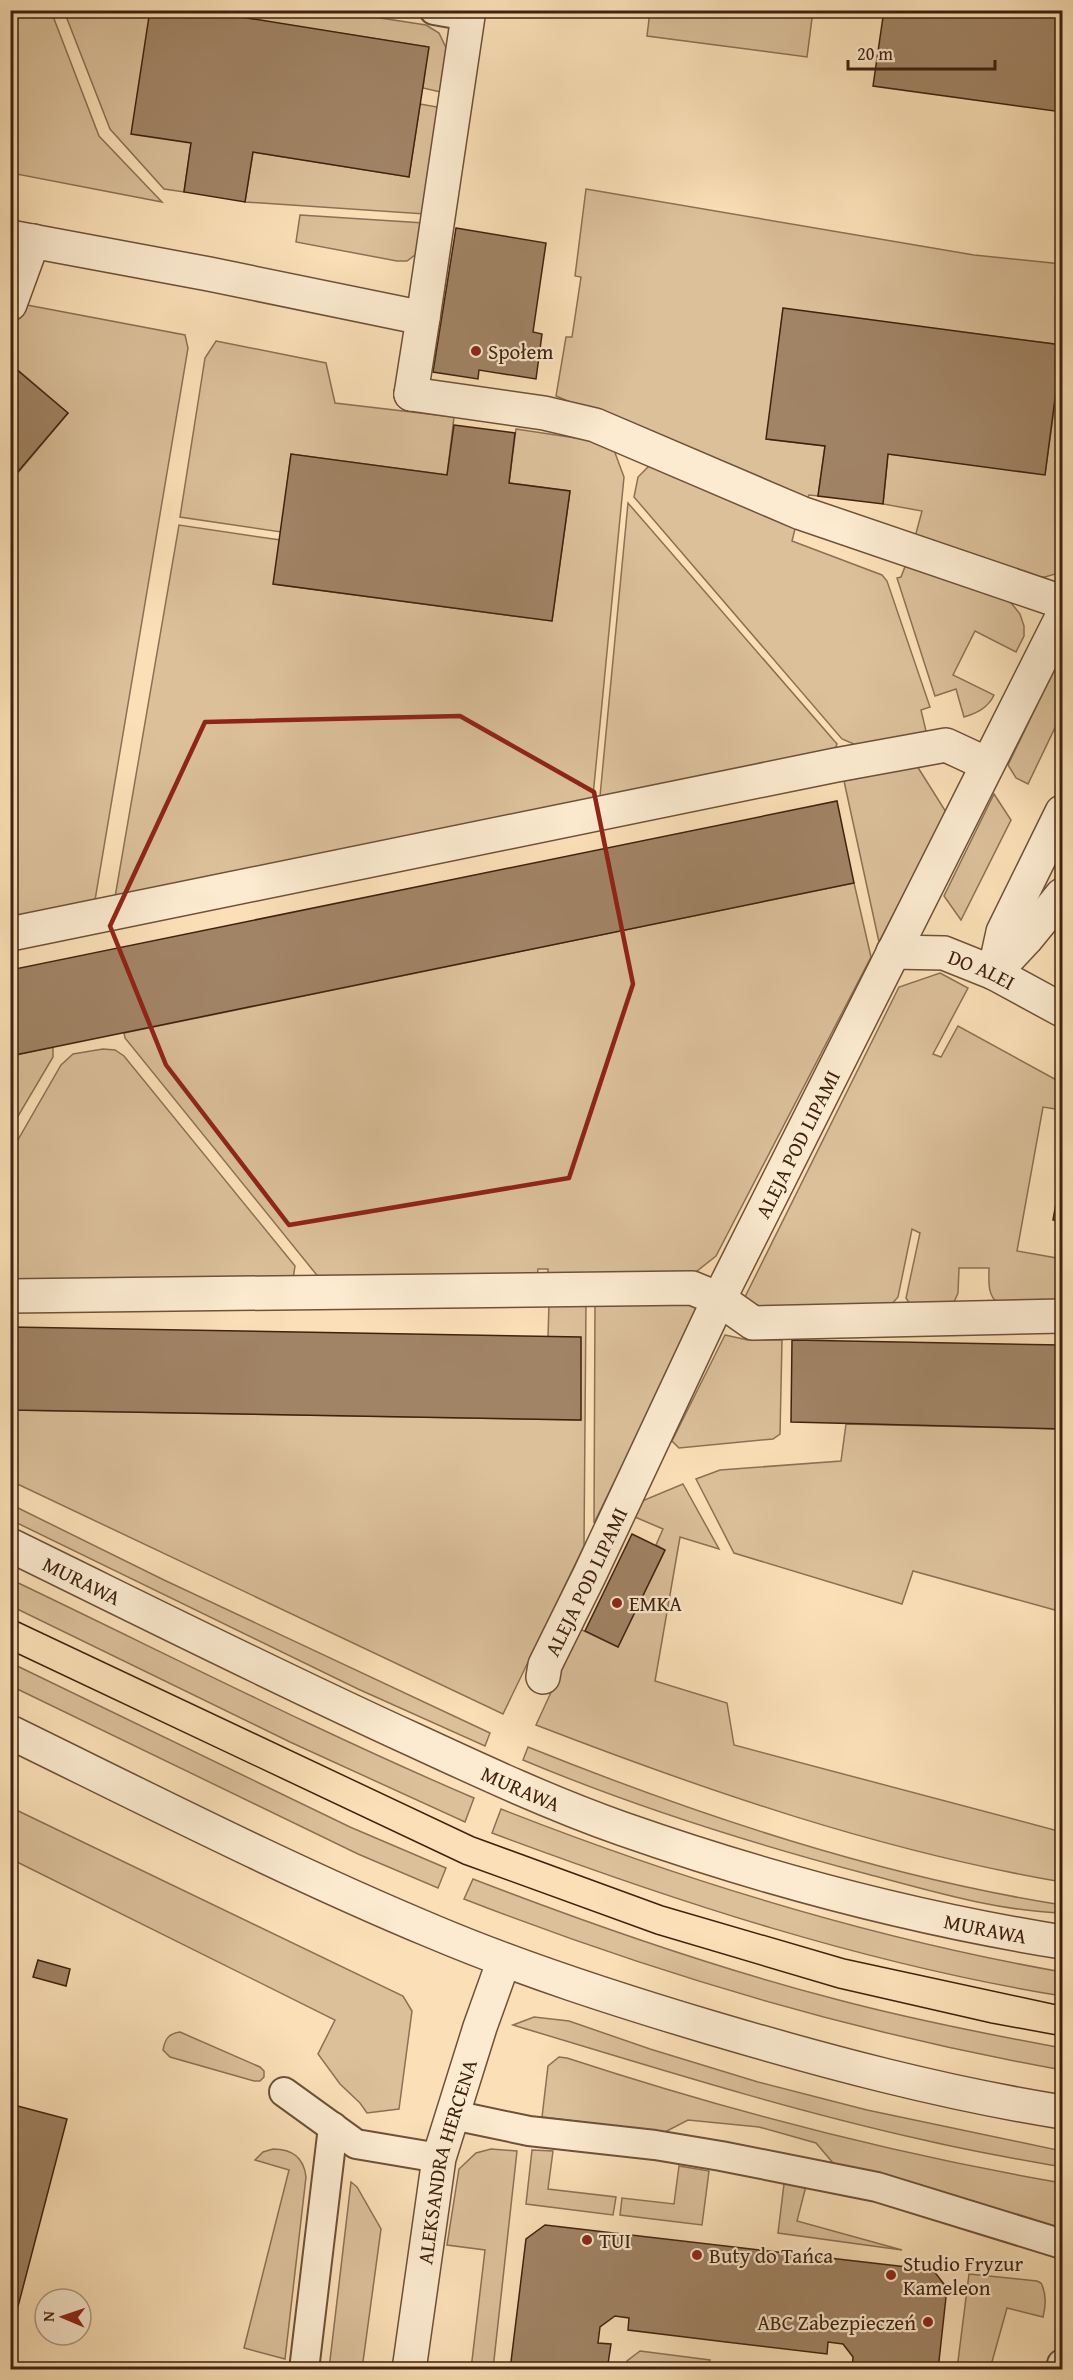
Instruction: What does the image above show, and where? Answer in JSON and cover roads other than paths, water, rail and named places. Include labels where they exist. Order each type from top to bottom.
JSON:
[{"type":"street","points":[[468,16],[411,394],[544,413],[595,425],[801,513],[1062,602]]},
{"type":"street","points":[[10,304],[22,239],[209,274],[423,318]]},
{"type":"street","name":"ALEJA POD LIPAMI","points":[[543,1677],[545,1665],[719,1299],[1062,617]]},
{"type":"street","points":[[10,934],[946,745],[987,764]]},
{"type":"street","points":[[994,973],[1003,932],[1062,812]]},
{"type":"street","points":[[994,973],[1062,895]]},
{"type":"street","name":"DO ALEI","points":[[893,952],[944,953],[994,973],[1062,1010]]},
{"type":"street","points":[[10,1296],[692,1288],[719,1299],[753,1323],[1062,1316]]},
{"type":"street","name":"MURAWA","points":[[10,1545],[498,1779],[621,1828],[730,1864],[837,1895],[949,1921],[1062,1942]]},
{"type":"street","points":[[10,1732],[352,1897],[504,1960],[675,2017],[896,2080],[1062,2112]]},
{"type":"street","name":"ALEKSANDRA HERCENA","points":[[409,2370],[439,2158],[480,2027],[504,1960]]},
{"type":"lane","points":[[434,10],[468,16]]},
{"type":"lane","points":[[284,2092],[356,2144],[439,2158]]},
{"type":"lane","points":[[453,2115],[529,2131],[655,2145],[710,2154],[877,2187],[1062,2244]]},
{"type":"lane","points":[[304,2370],[333,2127]]},
{"type":"lane","points":[[1061,2370],[1062,2364]]},
{"type":"tram line","points":[[10,1618],[474,1837],[663,1906],[845,1959],[1062,2006]]},
{"type":"tram line","points":[[10,1650],[463,1864],[656,1934],[838,1988],[991,2023],[1062,2036]]},
{"type":"place","name":"Społem","points":[[476,351]]},
{"type":"place","name":"EMKA","points":[[617,1603]]},
{"type":"place","name":"TUI","points":[[587,2240]]},
{"type":"place","name":"Buty do Tańca","points":[[697,2255]]},
{"type":"place","name":"Studio Fryzur Kameleon","points":[[891,2275]]},
{"type":"place","name":"ABC Zabezpieczeń","points":[[928,2322]]}]
